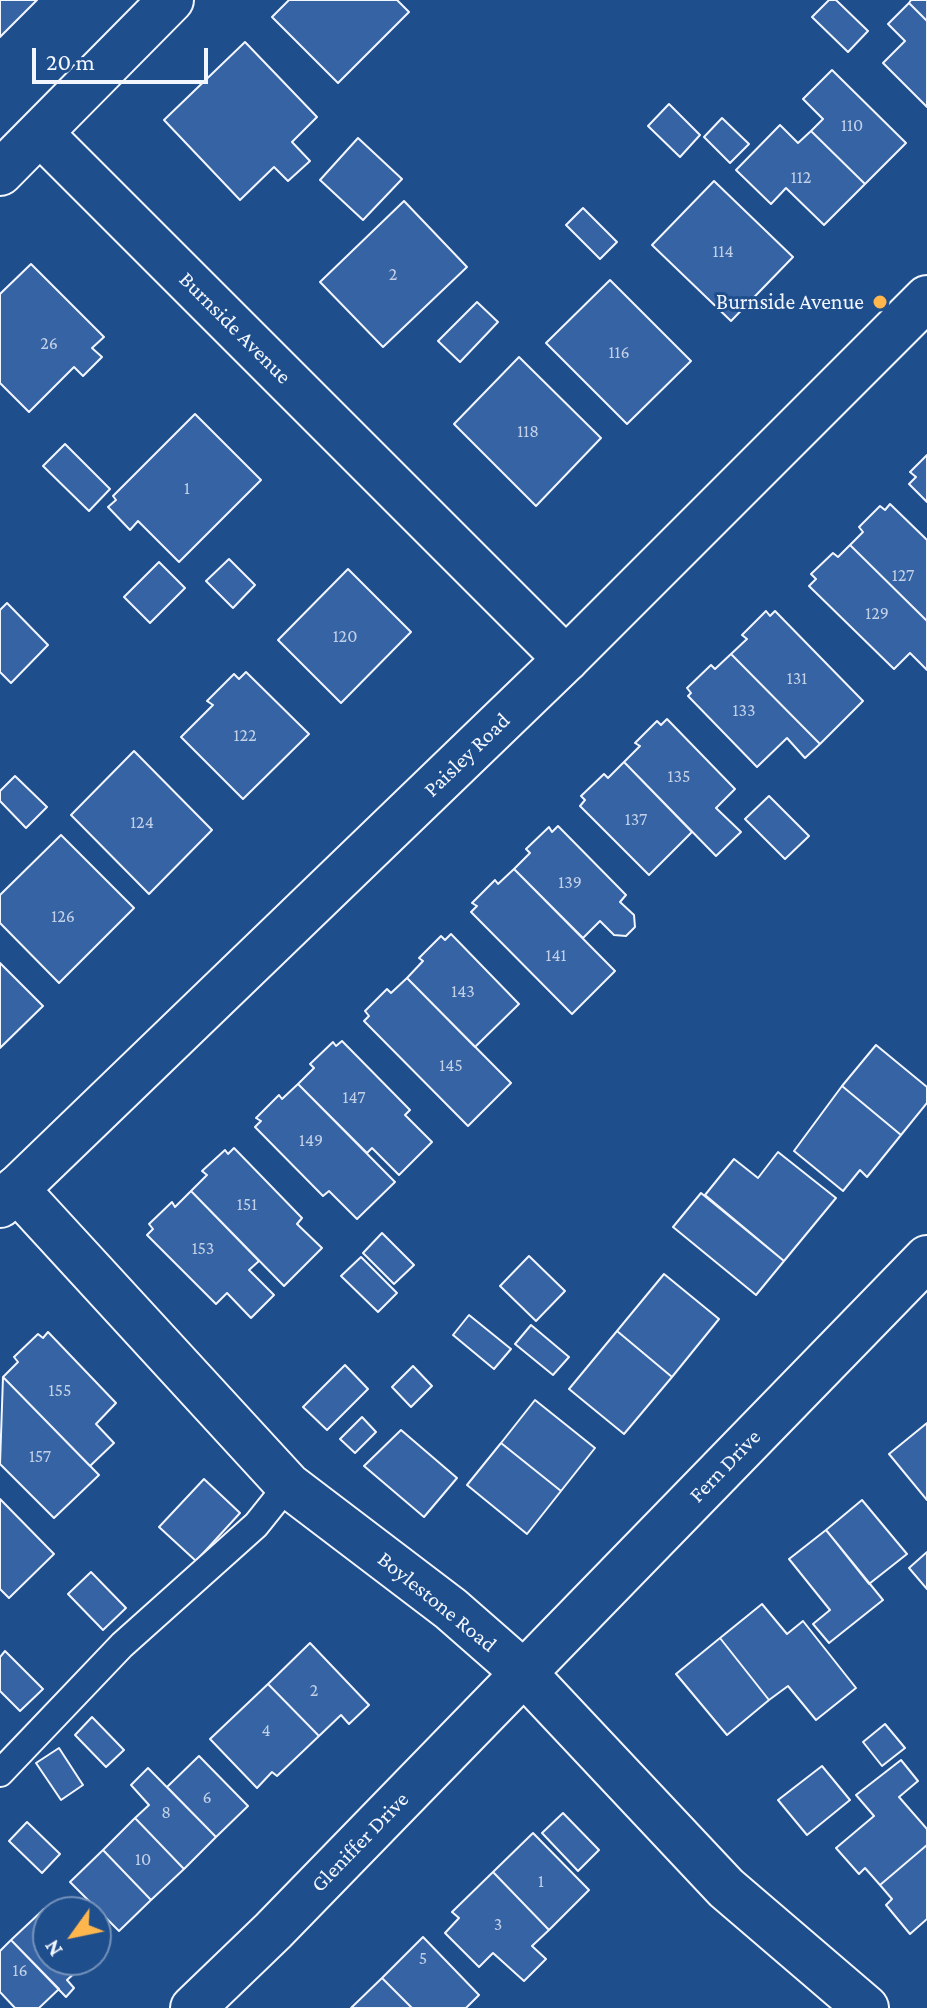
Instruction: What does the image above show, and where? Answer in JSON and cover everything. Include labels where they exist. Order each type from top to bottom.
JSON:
[{"type":"street","points":[[0,173],[171,0]]},
{"type":"street","name":"Burnside Avenue","points":[[40,133],[566,659]]},
{"type":"street","name":"Paisley Road","points":[[8,1197],[566,659],[927,298]]},
{"type":"street","name":"Boylestone Road","points":[[8,1197],[288,1485],[451,1609],[524,1673],[726,1888],[866,2008]]},
{"type":"street","name":"Fern Drive","points":[[524,1673],[927,1258]]},
{"type":"street","name":"Gleniffer Drive","points":[[193,2008],[524,1673]]},
{"type":"lane","points":[[0,1773],[122,1645],[256,1525],[288,1485]]},
{"type":"building","points":[[0,0],[37,0],[0,37]]},
{"type":"building","points":[[289,0],[397,0],[409,12],[338,83],[272,17]]},
{"type":"building","points":[[829,0],[836,0],[868,31],[848,52],[812,17]]},
{"type":"building","points":[[911,0],[927,0],[927,21],[909,3]]},
{"type":"building","points":[[909,3],[927,21],[927,107],[883,63],[905,41],[888,24]]},
{"type":"building","points":[[245,42],[317,117],[292,142],[310,161],[288,181],[274,167],[240,200],[164,120]]},
{"type":"building","points":[[832,70],[906,143],[865,184],[811,131],[823,119],[803,99]]},
{"type":"building","points":[[669,104],[700,135],[680,157],[648,126]]},
{"type":"building","points":[[722,118],[749,144],[730,163],[704,137]]},
{"type":"building","points":[[780,125],[798,143],[811,131],[865,184],[824,225],[786,188],[771,204],[736,170]]},
{"type":"building","points":[[358,138],[402,179],[363,220],[320,180]]},
{"type":"building","points":[[714,181],[793,257],[731,321],[652,245]]},
{"type":"building","points":[[404,201],[467,267],[383,347],[320,282]]},
{"type":"building","points":[[583,208],[617,242],[600,259],[566,225]]},
{"type":"building","points":[[31,264],[104,337],[92,348],[102,357],[83,376],[74,367],[29,412],[0,383],[0,294]]},
{"type":"building","points":[[610,280],[691,361],[627,424],[546,343]]},
{"type":"building","points":[[477,302],[498,322],[460,362],[438,341]]},
{"type":"building","points":[[519,357],[601,438],[536,506],[454,424]]},
{"type":"building","points":[[195,414],[261,480],[179,562],[138,521],[130,530],[108,507],[116,500],[113,496]]},
{"type":"building","points":[[65,444],[110,489],[89,511],[43,466]]},
{"type":"building","points":[[927,455],[927,502],[909,484],[916,477],[910,472]]},
{"type":"building","points":[[890,504],[927,540],[927,621],[850,545],[863,532],[859,527],[880,506],[885,510]]},
{"type":"building","points":[[850,545],[927,621],[927,670],[910,653],[894,669],[809,586],[816,579],[811,574],[833,553],[838,557]]},
{"type":"building","points":[[229,559],[255,585],[233,608],[206,581]]},
{"type":"building","points":[[159,562],[185,588],[150,623],[124,597]]},
{"type":"building","points":[[348,569],[411,632],[341,703],[278,640]]},
{"type":"building","points":[[7,603],[48,645],[11,683],[0,672],[0,610]]},
{"type":"building","points":[[766,611],[770,616],[775,611],[863,701],[820,744],[731,654],[747,639],[742,635]]},
{"type":"building","points":[[731,654],[820,744],[805,758],[787,738],[757,767],[688,696],[691,693],[687,688],[711,665],[715,669]]},
{"type":"building","points":[[246,672],[309,734],[243,799],[181,737],[213,705],[207,701],[234,674],[239,679]]},
{"type":"building","points":[[667,719],[735,789],[716,808],[741,832],[716,856],[624,762],[640,746],[635,743],[657,721],[661,725]]},
{"type":"building","points":[[134,751],[212,830],[149,894],[71,815]]},
{"type":"building","points":[[624,762],[692,832],[649,875],[580,806],[585,800],[581,796],[604,774],[608,778]]},
{"type":"building","points":[[15,776],[47,807],[26,828],[0,801],[0,791]]},
{"type":"building","points":[[769,796],[809,836],[785,859],[745,819]]},
{"type":"building","points":[[558,826],[626,895],[620,902],[634,915],[635,927],[626,936],[614,935],[600,921],[583,938],[514,869],[530,853],[526,849],[549,827],[552,832]]},
{"type":"building","points":[[61,835],[134,908],[59,983],[0,923],[0,895]]},
{"type":"building","points":[[514,869],[615,971],[572,1014],[471,912],[477,906],[472,903],[495,880],[498,884]]},
{"type":"building","points":[[451,934],[519,1004],[475,1047],[407,978],[423,961],[419,958],[441,936],[445,940]]},
{"type":"building","points":[[0,963],[43,1006],[0,1048]]},
{"type":"building","points":[[407,978],[511,1083],[468,1126],[364,1021],[369,1016],[365,1011],[387,989],[391,993]]},
{"type":"building","points":[[342,1041],[410,1110],[405,1115],[432,1142],[399,1175],[372,1148],[367,1153],[298,1084],[314,1068],[310,1064],[333,1042],[336,1046]]},
{"type":"building","points":[[876,1045],[927,1087],[927,1103],[901,1135],[842,1086]]},
{"type":"building","points":[[298,1084],[395,1182],[357,1219],[329,1191],[323,1196],[255,1127],[261,1121],[256,1118],[279,1095],[282,1099]]},
{"type":"building","points":[[842,1086],[901,1135],[867,1177],[860,1170],[843,1191],[794,1151]]},
{"type":"building","points":[[234,1148],[302,1218],[297,1224],[322,1248],[284,1286],[191,1191],[207,1175],[202,1171],[225,1150],[228,1154]]},
{"type":"building","points":[[778,1152],[836,1198],[784,1261],[705,1195],[734,1159],[758,1178]]},
{"type":"building","points":[[191,1191],[259,1261],[249,1270],[274,1295],[251,1318],[227,1293],[216,1304],[147,1235],[153,1229],[149,1224],[172,1202],[175,1207]]},
{"type":"building","points":[[701,1193],[784,1261],[756,1295],[673,1227]]},
{"type":"building","points":[[382,1233],[414,1265],[394,1284],[363,1253]]},
{"type":"building","points":[[529,1256],[565,1291],[536,1321],[500,1286]]},
{"type":"building","points":[[361,1257],[397,1293],[378,1312],[341,1276]]},
{"type":"building","points":[[664,1274],[719,1319],[672,1377],[617,1331]]},
{"type":"building","points":[[469,1315],[511,1349],[494,1369],[453,1335]]},
{"type":"building","points":[[531,1325],[569,1357],[553,1375],[515,1344]]},
{"type":"building","points":[[617,1331],[672,1377],[624,1434],[569,1389]]},
{"type":"building","points":[[48,1332],[116,1403],[96,1424],[114,1443],[90,1466],[3,1377],[18,1362],[14,1357],[38,1334],[43,1338]]},
{"type":"building","points":[[345,1365],[368,1389],[327,1430],[303,1407]]},
{"type":"building","points":[[413,1366],[432,1386],[411,1407],[392,1387]]},
{"type":"building","points":[[3,1377],[99,1475],[54,1518],[0,1464]]},
{"type":"building","points":[[535,1400],[595,1448],[561,1491],[501,1443]]},
{"type":"building","points":[[362,1417],[376,1432],[355,1453],[340,1439]]},
{"type":"building","points":[[927,1423],[927,1500],[889,1454]]},
{"type":"building","points":[[401,1430],[457,1478],[424,1517],[364,1466]]},
{"type":"building","points":[[501,1443],[561,1491],[527,1534],[467,1485]]},
{"type":"building","points":[[204,1479],[240,1513],[196,1561],[159,1527]]},
{"type":"building","points":[[0,1499],[54,1554],[9,1598],[0,1589]]},
{"type":"building","points":[[862,1500],[907,1554],[869,1584],[826,1530]]},
{"type":"building","points":[[826,1530],[883,1600],[829,1643],[813,1624],[830,1610],[789,1559]]},
{"type":"building","points":[[927,1552],[927,1589],[909,1568]]},
{"type":"building","points":[[91,1572],[126,1608],[103,1630],[68,1594]]},
{"type":"building","points":[[762,1604],[787,1634],[803,1621],[856,1688],[816,1720],[788,1686],[769,1700],[720,1638]]},
{"type":"building","points":[[720,1638],[769,1700],[727,1735],[676,1674]]},
{"type":"building","points":[[310,1643],[369,1705],[349,1724],[341,1715],[319,1736],[268,1684]]},
{"type":"building","points":[[5,1651],[43,1689],[20,1711],[0,1691],[0,1657]]},
{"type":"building","points":[[268,1684],[319,1736],[277,1776],[272,1772],[257,1788],[210,1739]]},
{"type":"building","points":[[92,1717],[124,1750],[106,1767],[75,1735]]},
{"type":"building","points":[[885,1724],[905,1748],[882,1766],[863,1742]]},
{"type":"building","points":[[59,1748],[83,1785],[61,1800],[36,1763]]},
{"type":"building","points":[[199,1756],[248,1806],[216,1837],[167,1787]]},
{"type":"building","points":[[901,1760],[918,1781],[899,1797],[927,1829],[927,1845],[880,1885],[865,1868],[859,1874],[836,1848],[874,1816],[856,1795]]},
{"type":"building","points":[[822,1766],[850,1800],[807,1835],[778,1800]]},
{"type":"building","points":[[148,1768],[216,1837],[184,1869],[135,1818],[149,1805],[131,1785]]},
{"type":"building","points":[[563,1813],[599,1850],[578,1871],[542,1833]]},
{"type":"building","points":[[135,1818],[184,1869],[151,1900],[103,1850]]},
{"type":"building","points":[[27,1822],[60,1854],[42,1873],[9,1841]]},
{"type":"building","points":[[533,1833],[589,1890],[549,1930],[493,1872]]},
{"type":"building","points":[[927,1845],[927,1919],[910,1934],[886,1905],[892,1899],[880,1885]]},
{"type":"building","points":[[103,1850],[151,1900],[119,1931],[112,1924],[112,1896],[84,1896],[70,1882]]},
{"type":"building","points":[[493,1872],[549,1930],[532,1946],[546,1959],[524,1981],[493,1953],[479,1967],[445,1933],[459,1918],[452,1912]]},
{"type":"building","points":[[32,1920],[32,1962],[11,1940]]},
{"type":"building","points":[[423,1937],[479,1995],[466,2008],[412,2008],[382,1978]]},
{"type":"building","points":[[11,1940],[32,1961],[32,1976],[46,1976],[59,1989],[39,2008],[15,2008],[0,1992],[0,1951]]},
{"type":"building","points":[[46,1976],[71,1976],[67,1980],[74,1988],[66,1997]]},
{"type":"building","points":[[382,1978],[412,2008],[351,2008]]},
{"type":"place","name":"Burnside Avenue","points":[[880,302]]}]
